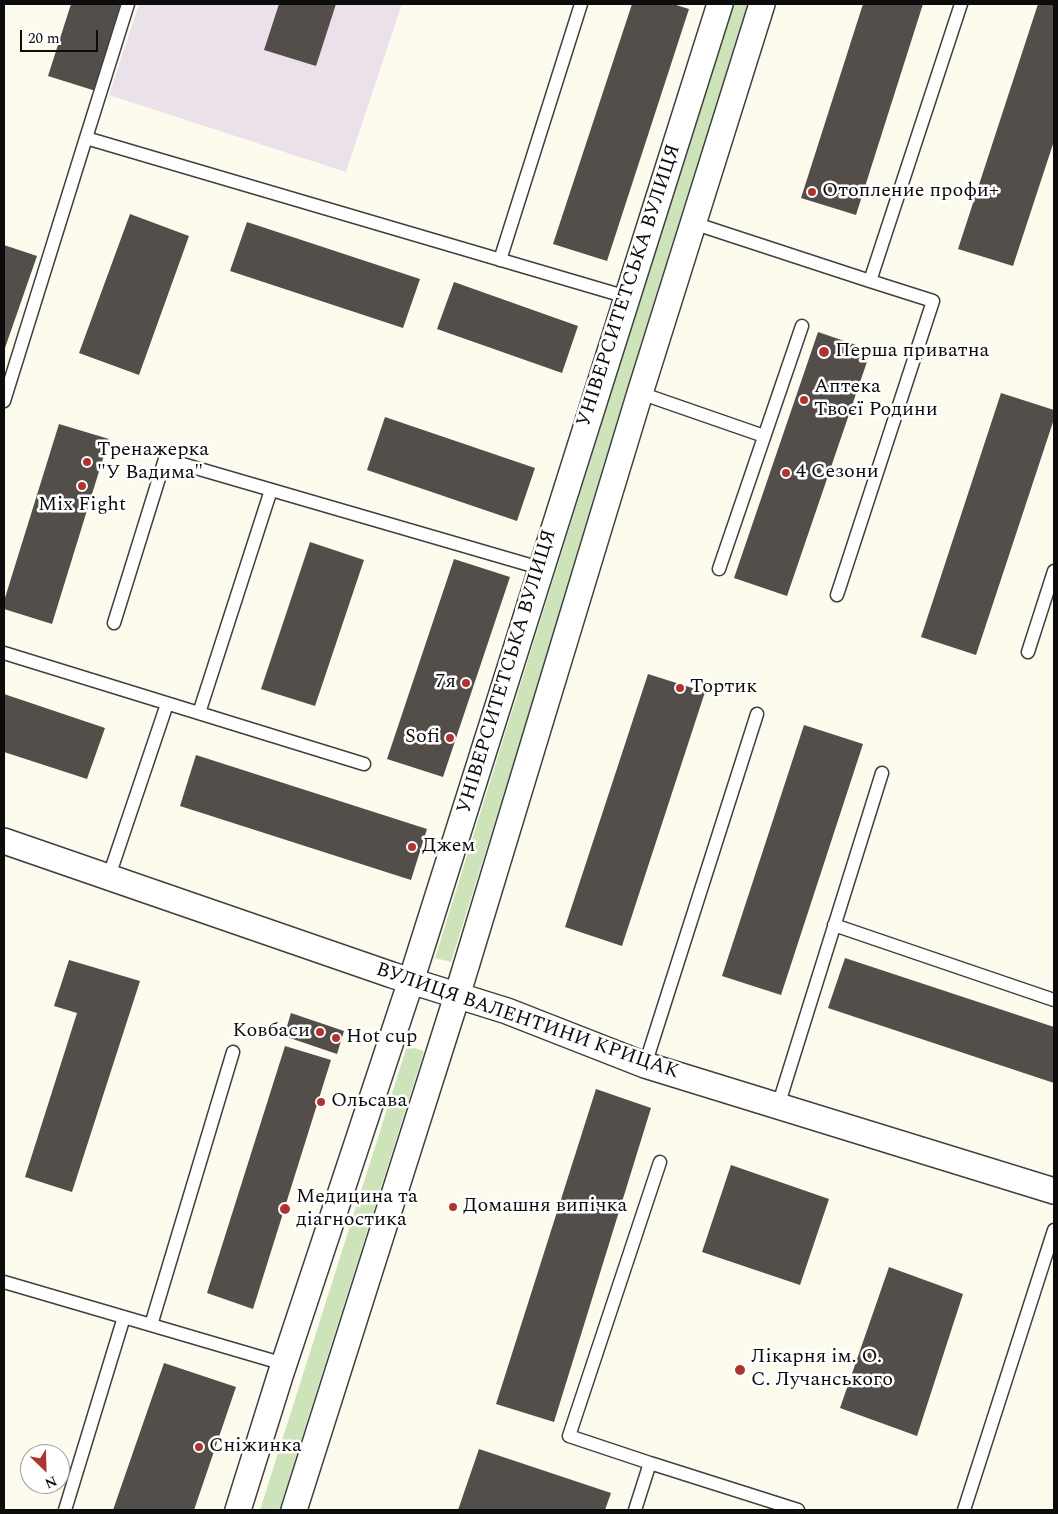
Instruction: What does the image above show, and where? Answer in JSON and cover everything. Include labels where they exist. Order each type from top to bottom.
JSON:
[{"type":"street","name":"УНІВЕРСИТЕТСЬКА ВУЛИЦЯ","points":[[238,1510],[284,1364],[412,981],[540,568],[720,4]]},
{"type":"street","name":"УНІВЕРСИТЕТСЬКА ВУЛИЦЯ","points":[[294,1510],[457,996],[640,393],[762,4]]},
{"type":"street","name":"ВУЛИЦЯ ВАЛЕНТИНИ КРИЦАК","points":[[4,842],[412,981],[507,1011],[645,1065],[1054,1191]]},
{"type":"lane","points":[[4,401],[128,4]]},
{"type":"lane","points":[[500,260],[581,4]]},
{"type":"lane","points":[[870,281],[961,4]]},
{"type":"lane","points":[[86,138],[627,297]]},
{"type":"lane","points":[[694,223],[933,301],[836,595]]},
{"type":"lane","points":[[719,569],[802,326]]},
{"type":"lane","points":[[640,393],[764,436]]},
{"type":"lane","points":[[114,623],[165,459],[540,568]]},
{"type":"lane","points":[[199,713],[271,490]]},
{"type":"lane","points":[[1028,652],[1054,571]]},
{"type":"lane","points":[[4,654],[364,764]]},
{"type":"lane","points":[[108,876],[167,704]]},
{"type":"lane","points":[[645,1065],[756,714]]},
{"type":"lane","points":[[778,1106],[882,773]]},
{"type":"lane","points":[[834,925],[1054,1000]]},
{"type":"lane","points":[[151,1325],[233,1052]]},
{"type":"lane","points":[[660,1162],[568,1436],[798,1510]]},
{"type":"lane","points":[[964,1510],[1054,1230]]},
{"type":"lane","points":[[4,1282],[284,1364]]},
{"type":"lane","points":[[65,1510],[124,1317]]},
{"type":"lane","points":[[636,1510],[650,1463]]},
{"type":"shaded area","points":[[139,4],[402,4],[346,172],[109,95]]},
{"type":"green space","points":[[733,4],[751,4],[451,962],[435,958]]},
{"type":"green space","points":[[407,1046],[424,1051],[279,1510],[260,1510]]},
{"type":"building","points":[[71,4],[127,4],[99,92],[48,76]]},
{"type":"building","points":[[279,4],[336,4],[316,66],[264,50]]},
{"type":"building","points":[[632,4],[673,4],[689,9],[607,261],[553,244]]},
{"type":"building","points":[[863,4],[923,4],[856,215],[801,198]]},
{"type":"building","points":[[1038,4],[1054,5],[1054,141],[1013,266],[958,249]]},
{"type":"building","points":[[130,214],[189,236],[139,375],[79,353]]},
{"type":"building","points":[[247,222],[420,279],[403,328],[230,271]]},
{"type":"building","points":[[4,245],[37,256],[5,348],[4,347]]},
{"type":"building","points":[[454,282],[578,326],[562,373],[437,329]]},
{"type":"building","points":[[818,332],[871,350],[787,596],[734,578]]},
{"type":"building","points":[[1001,393],[1054,410],[1054,419],[976,655],[921,637]]},
{"type":"building","points":[[385,417],[535,468],[517,521],[367,470]]},
{"type":"building","points":[[59,424],[109,439],[52,624],[4,609],[4,601]]},
{"type":"building","points":[[310,542],[364,560],[315,706],[261,689]]},
{"type":"building","points":[[454,559],[510,577],[443,777],[387,759]]},
{"type":"building","points":[[648,674],[705,692],[622,946],[565,927]]},
{"type":"building","points":[[4,694],[105,728],[87,779],[4,752]]},
{"type":"building","points":[[804,725],[863,744],[781,995],[722,976]]},
{"type":"building","points":[[196,755],[427,829],[411,880],[180,806]]},
{"type":"building","points":[[845,958],[1054,1027],[1054,1083],[828,1008]]},
{"type":"building","points":[[69,960],[140,981],[72,1192],[25,1177],[77,1013],[54,1006]]},
{"type":"building","points":[[291,1013],[344,1031],[337,1054],[284,1036]]},
{"type":"building","points":[[285,1046],[331,1060],[253,1309],[207,1293]]},
{"type":"building","points":[[596,1089],[651,1108],[554,1422],[496,1404]]},
{"type":"building","points":[[731,1165],[829,1199],[800,1285],[702,1252]]},
{"type":"building","points":[[889,1267],[963,1294],[917,1436],[840,1408]]},
{"type":"building","points":[[164,1363],[236,1387],[194,1510],[113,1510]]},
{"type":"building","points":[[479,1449],[611,1493],[605,1510],[458,1510]]},
{"type":"place","name":"Отопление профи+","points":[[812,192]]},
{"type":"place","name":"Перша приватна","points":[[824,352]]},
{"type":"place","name":"Аптека Твоєї Родини","points":[[804,400]]},
{"type":"place","name":"Тренажерка \"У Вадима\"","points":[[87,462]]},
{"type":"place","name":"4 Сезони","points":[[786,473]]},
{"type":"place","name":"Mix Fight","points":[[82,486]]},
{"type":"place","name":"7я","points":[[466,683]]},
{"type":"place","name":"Тортик","points":[[680,688]]},
{"type":"place","name":"Sofi","points":[[450,738]]},
{"type":"place","name":"Джем","points":[[412,847]]},
{"type":"place","name":"Ковбаси","points":[[320,1032]]},
{"type":"place","name":"Hot cup","points":[[336,1038]]},
{"type":"place","name":"Ольсава","points":[[321,1102]]},
{"type":"place","name":"Домашня випічка","points":[[453,1207]]},
{"type":"place","name":"Медицина та діагностика","points":[[285,1209]]},
{"type":"place","name":"Лікарня ім. О. С. Лучанського","points":[[740,1370]]},
{"type":"place","name":"Сніжинка","points":[[199,1447]]}]
